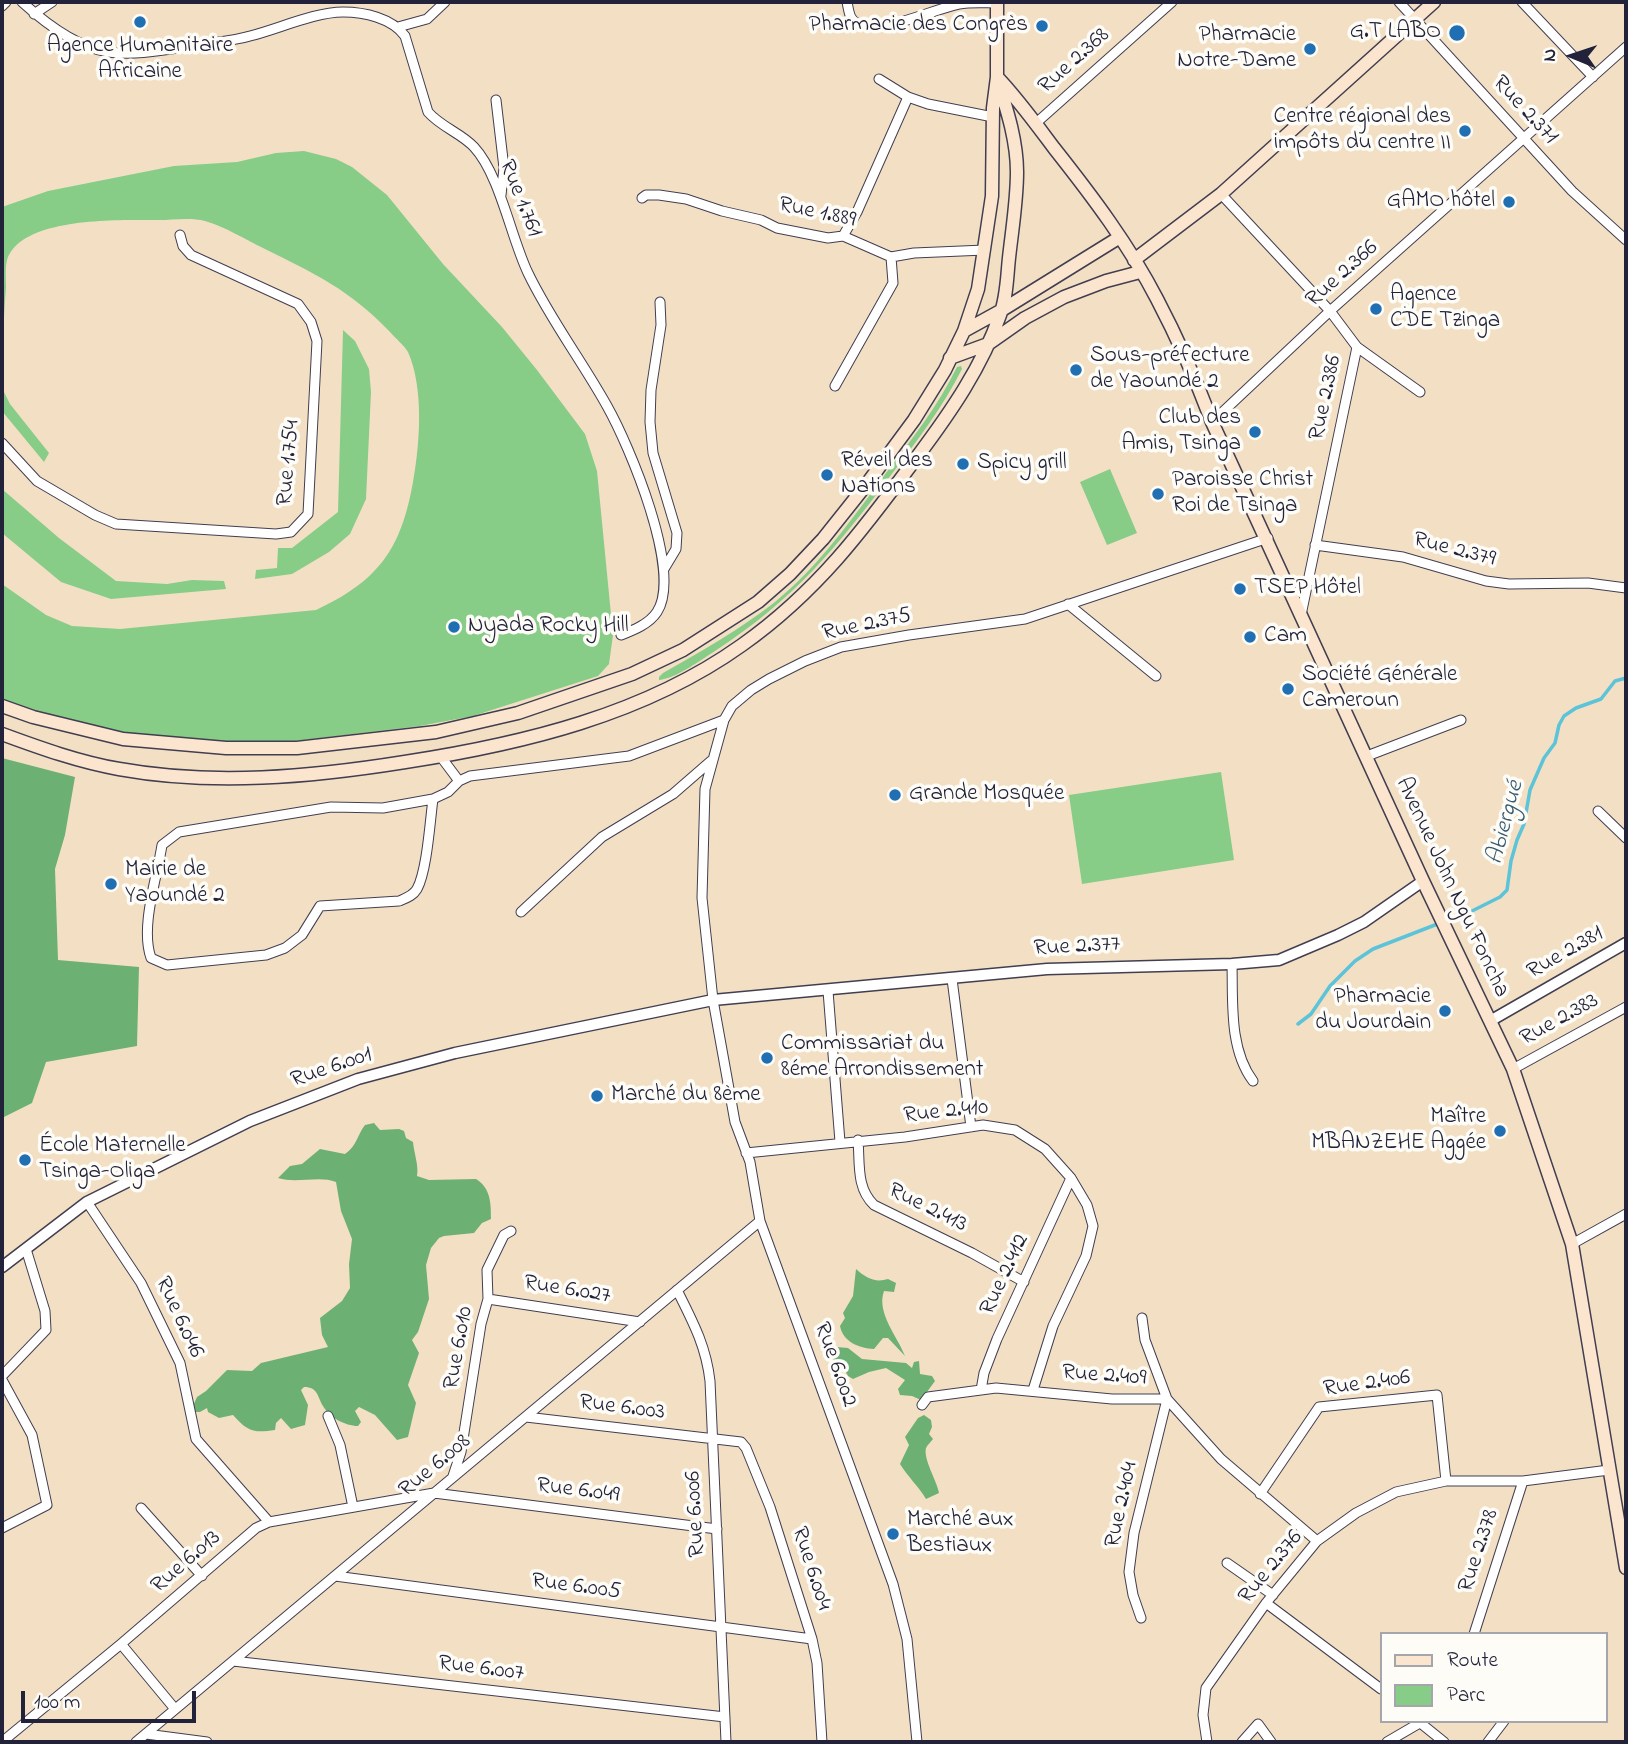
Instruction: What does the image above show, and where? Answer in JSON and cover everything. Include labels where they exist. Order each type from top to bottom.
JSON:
[{"type":"main road","points":[[2,706],[33,718],[134,740],[226,748],[297,748],[436,732],[518,713],[613,682],[683,650],[758,601],[790,574],[823,539],[866,485],[915,419],[964,331],[978,289],[992,196],[997,2]]},
{"type":"main road","points":[[950,358],[988,344],[1025,318],[1064,297],[1137,266],[1222,194],[1434,2]]},
{"type":"main road","points":[[2,734],[69,757],[120,769],[203,778],[277,778],[370,768],[522,740],[626,706],[695,674],[741,646],[825,575],[861,533],[976,371],[1002,310],[1014,221],[1017,170],[1009,117],[997,77]]},
{"type":"main road","name":"Avenue John Ngu Foncha","points":[[997,77],[1120,237],[1156,296],[1423,881],[1513,1069],[1572,1244],[1626,1568]]},
{"type":"main road","points":[[964,331],[1120,237]]},
{"type":"street","points":[[2,6],[6,2]]},
{"type":"street","points":[[22,2],[34,14],[87,47],[135,54],[249,37],[303,20],[342,12],[386,19],[398,27],[427,19],[445,2]]},
{"type":"street","points":[[34,14],[52,2]]},
{"type":"street","points":[[847,2],[850,18],[857,24],[872,25],[902,22],[924,13],[962,4],[997,2]]},
{"type":"street","name":"Rue 2.368","points":[[1035,124],[1172,2]]},
{"type":"street","name":"Rue 2.371","points":[[1399,2],[1572,191],[1626,240]]},
{"type":"street","points":[[1522,2],[1593,77]]},
{"type":"street","name":"Rue 1.761","points":[[398,27],[405,36],[428,111],[436,120],[474,146],[488,168],[527,272],[608,408],[634,467],[659,537],[664,569],[657,612],[636,630],[621,635]]},
{"type":"street","name":"Rue 2.366","points":[[1212,422],[1330,311],[1626,47]]},
{"type":"street","points":[[879,79],[908,97],[993,117]]},
{"type":"street","points":[[843,236],[857,212],[908,97]]},
{"type":"street","points":[[496,100],[504,168],[500,200]]},
{"type":"street","name":"Rue 2.386","points":[[1222,194],[1330,311],[1357,347],[1301,615]]},
{"type":"street","name":"Rue 1.889","points":[[642,198],[646,195],[659,195],[685,199],[761,220],[778,228],[828,238],[843,236],[891,257]]},
{"type":"street","name":"Rue 1.754","points":[[2,443],[37,481],[95,516],[116,524],[276,534],[291,532],[308,514],[317,341],[311,322],[298,304],[191,255],[183,246],[180,235]]},
{"type":"street","points":[[835,386],[893,283],[891,257],[915,253],[985,250]]},
{"type":"street","points":[[660,302],[661,324],[651,390],[650,422],[653,453],[677,533],[676,549],[664,569]]},
{"type":"street","points":[[1357,347],[1420,393]]},
{"type":"street","name":"Rue 2.375","points":[[713,1000],[702,898],[705,789],[724,720],[732,706],[751,690],[804,661],[841,648],[909,635],[1025,619],[1268,538]]},
{"type":"street","name":"Rue 2.379","points":[[1315,545],[1403,557],[1486,582],[1588,583],[1626,588]]},
{"type":"street","points":[[1068,604],[1156,676]]},
{"type":"street","points":[[433,799],[422,874],[417,889],[409,898],[320,906],[302,935],[285,948],[266,955],[167,965],[151,958],[148,927],[162,845],[179,832],[331,807],[383,808],[433,799],[470,776],[629,756],[724,720]]},
{"type":"street","points":[[1367,756],[1461,720]]},
{"type":"street","points":[[441,757],[459,781]]},
{"type":"street","points":[[521,912],[602,838],[673,794],[711,761]]},
{"type":"street","points":[[1598,811],[1626,838]]},
{"type":"street","name":"Rue 2.377","points":[[713,1000],[1075,967],[1232,964],[1279,960],[1364,922],[1423,881]]},
{"type":"street","name":"Rue 2.381","points":[[1490,1021],[1626,943]]},
{"type":"street","points":[[1232,964],[1235,1032],[1243,1068],[1253,1081]]},
{"type":"street","points":[[952,979],[971,1127]]},
{"type":"street","points":[[828,991],[841,1142]]},
{"type":"street","name":"Rue 6.002","points":[[713,1000],[735,1122],[750,1162],[760,1221],[894,1584],[907,1639],[917,1742]]},
{"type":"street","name":"Rue 6.001","points":[[2,1267],[87,1202],[250,1121],[359,1079],[455,1053],[713,1000]]},
{"type":"street","name":"Rue 2.383","points":[[1513,1069],[1626,1007]]},
{"type":"street","name":"Rue 2.410","points":[[746,1153],[998,1126],[1016,1130],[1045,1149],[1071,1178],[1087,1205],[1093,1226],[1086,1256],[1053,1326],[1033,1390]]},
{"type":"street","name":"Rue 2.413","points":[[858,1140],[861,1186],[865,1196],[874,1205],[1024,1282]]},
{"type":"street","name":"Rue 2.412","points":[[981,1390],[993,1350],[1071,1178]]},
{"type":"street","name":"Rue 6.046","points":[[87,1202],[141,1283],[180,1363],[196,1439],[269,1522]]},
{"type":"street","points":[[1572,1244],[1626,1214]]},
{"type":"street","name":"Rue 6.008","points":[[136,1742],[760,1221]]},
{"type":"street","name":"Rue 6.010","points":[[453,1478],[461,1452],[481,1324],[488,1299],[487,1270],[504,1235],[510,1231]]},
{"type":"street","points":[[2,1528],[47,1505],[32,1435],[2,1378],[46,1330],[45,1311],[26,1249]]},
{"type":"street","name":"Rue 6.006","points":[[677,1290],[707,1356],[726,1742]]},
{"type":"street","name":"Rue 6.027","points":[[488,1299],[640,1322]]},
{"type":"street","points":[[1142,1318],[1145,1340],[1167,1399]]},
{"type":"street","name":"Rue 2.409","points":[[922,1405],[928,1397],[996,1388],[1098,1398],[1167,1399],[1221,1459],[1317,1541]]},
{"type":"street","name":"Rue 2.406","points":[[1260,1494],[1320,1407],[1437,1395],[1446,1481]]},
{"type":"street","name":"Rue 2.404","points":[[1141,1618],[1129,1572],[1134,1533],[1167,1399]]},
{"type":"street","points":[[328,1416],[340,1445],[352,1507]]},
{"type":"street","name":"Rue 6.003","points":[[526,1417],[713,1440]]},
{"type":"street","name":"Rue 6.004","points":[[713,1440],[741,1442],[746,1448],[770,1507],[812,1639],[817,1663],[822,1742]]},
{"type":"street","name":"Rue 2.376","points":[[1207,1742],[1203,1715],[1206,1688],[1266,1603],[1317,1541],[1356,1513],[1396,1492],[1446,1481],[1523,1481],[1609,1470]]},
{"type":"street","name":"Rue 2.378","points":[[1475,1632],[1523,1481]]},
{"type":"street","name":"Rue 6.013","points":[[2,1742],[256,1528],[269,1522],[434,1493]]},
{"type":"street","name":"Rue 6.049","points":[[434,1493],[717,1529]]},
{"type":"street","points":[[141,1508],[202,1576]]},
{"type":"street","points":[[1227,1563],[1273,1595]]},
{"type":"street","name":"Rue 6.005","points":[[335,1576],[812,1639]]},
{"type":"street","points":[[1266,1603],[1380,1688]]},
{"type":"street","points":[[121,1644],[176,1709]]},
{"type":"street","name":"Rue 6.007","points":[[233,1661],[725,1717]]},
{"type":"street","points":[[1387,1742],[1419,1723]]},
{"type":"street","points":[[1422,1723],[1444,1742]]},
{"type":"street","points":[[1488,1742],[1502,1723]]},
{"type":"street","points":[[1242,1742],[1258,1724],[1271,1742]]},
{"type":"street","points":[[146,1734],[206,1742]]},
{"type":"green space","points":[[304,151],[336,159],[352,167],[387,195],[443,264],[502,327],[585,434],[597,471],[613,635],[609,664],[598,676],[473,716],[420,726],[295,741],[217,743],[117,732],[44,715],[2,701],[2,584],[46,615],[72,626],[120,629],[316,610],[371,575],[393,545],[408,506],[417,451],[417,382],[408,352],[375,317],[346,293],[228,230],[194,219],[121,220],[74,224],[31,235],[16,246],[7,260],[2,361],[2,207],[48,191],[174,166],[237,162],[276,153]]},
{"type":"green space","points":[[343,330],[355,341],[369,369],[371,392],[366,499],[350,534],[329,552],[292,574],[255,579],[256,570],[277,568],[278,548],[292,548],[338,512]]},
{"type":"green space","points":[[961,366],[955,383],[920,437],[851,527],[812,572],[743,632],[688,668],[659,680],[663,673],[720,640],[775,602],[806,573],[848,525],[933,409],[957,367]]},
{"type":"green space","points":[[2,388],[10,404],[49,453],[44,462],[2,411]]},
{"type":"green space","points":[[1110,469],[1137,533],[1107,545],[1080,482]]},
{"type":"green space","points":[[2,489],[59,538],[116,581],[167,584],[192,580],[224,581],[226,589],[111,599],[61,582],[2,533]]},
{"type":"green space","points":[[2,758],[75,777],[65,835],[55,869],[58,960],[139,967],[137,1046],[46,1062],[32,1103],[2,1118]]},
{"type":"green space","points":[[1221,772],[1234,860],[1082,884],[1069,795]]},
{"type":"green space","points":[[374,1123],[380,1130],[404,1131],[406,1138],[413,1142],[417,1176],[429,1180],[476,1179],[485,1187],[490,1202],[491,1219],[482,1223],[474,1233],[444,1236],[431,1248],[426,1265],[429,1299],[418,1332],[412,1340],[419,1353],[408,1385],[416,1403],[408,1437],[397,1440],[375,1415],[359,1407],[355,1411],[361,1422],[358,1426],[338,1420],[329,1414],[315,1390],[309,1387],[301,1390],[308,1405],[305,1425],[291,1429],[281,1418],[276,1423],[275,1430],[256,1431],[247,1428],[233,1415],[219,1418],[208,1412],[207,1408],[194,1412],[192,1408],[197,1397],[227,1370],[252,1371],[261,1363],[328,1347],[322,1335],[320,1318],[342,1301],[350,1288],[352,1239],[341,1211],[336,1182],[278,1178],[290,1166],[302,1164],[320,1149],[345,1154],[352,1148],[365,1125]]},
{"type":"green space","points":[[856,1269],[871,1279],[888,1279],[896,1283],[894,1292],[884,1291],[883,1308],[905,1356],[888,1338],[883,1338],[874,1349],[857,1346],[844,1336],[840,1326],[845,1318],[843,1313],[853,1296]]},
{"type":"green space","points":[[837,1347],[848,1348],[862,1359],[906,1363],[912,1368],[914,1362],[919,1361],[920,1374],[932,1376],[935,1381],[921,1400],[900,1395],[898,1389],[905,1380],[886,1368],[853,1379],[833,1359]]},
{"type":"green space","points":[[924,1415],[931,1420],[929,1434],[933,1439],[926,1448],[926,1453],[939,1493],[926,1499],[900,1464],[909,1445],[905,1437],[918,1418]]},
{"type":"waterway","name":"Abiergué","points":[[1447,924],[1461,914],[1500,897],[1507,890],[1511,861],[1524,824],[1530,790],[1544,758],[1555,743],[1564,716],[1576,708],[1601,699],[1615,681],[1626,678]]},
{"type":"waterway","name":"Abiergué","points":[[1298,1024],[1311,1014],[1330,986],[1355,961],[1373,949],[1440,923]]},
{"type":"place","name":"Agence Humanitaire Africaine","points":[[140,22]]},
{"type":"place","name":"Pharmacie des Congrès","points":[[1042,26]]},
{"type":"place","name":"G.T LABO","points":[[1457,33]]},
{"type":"place","name":"Pharmacie Notre-Dame","points":[[1310,49]]},
{"type":"place","name":"Centre régional des impôts du centre II","points":[[1465,131]]},
{"type":"place","name":"GAMO hôtel","points":[[1509,202]]},
{"type":"place","name":"Agence CDE Tzinga","points":[[1376,309]]},
{"type":"place","name":"Sous-préfecture de Yaoundé 2","points":[[1076,370]]},
{"type":"place","name":"Club des Amis, Tsinga","points":[[1255,432]]},
{"type":"place","name":"Spicy grill","points":[[963,464]]},
{"type":"place","name":"Réveil des Nations","points":[[827,475]]},
{"type":"place","name":"Paroisse Christ Roi de Tsinga","points":[[1158,494]]},
{"type":"place","name":"TSEP Hôtel","points":[[1240,589]]},
{"type":"place","name":"Nyada Rocky Hill","points":[[454,627]]},
{"type":"place","name":"Cam","points":[[1250,637]]},
{"type":"place","name":"Société Générale Cameroun","points":[[1288,689]]},
{"type":"place","name":"Grande Mosquée","points":[[895,795]]},
{"type":"place","name":"Mairie de Yaoundé 2","points":[[111,884]]},
{"type":"place","name":"Pharmacie du Jourdain","points":[[1445,1011]]},
{"type":"place","name":"Commissariat du 8éme Arrondissement","points":[[767,1058]]},
{"type":"place","name":"Marché du 8ème","points":[[597,1096]]},
{"type":"place","name":"Maître MBANZEHE Aggée","points":[[1500,1131]]},
{"type":"place","name":"École Maternelle Tsinga-Oliga","points":[[25,1160]]},
{"type":"place","name":"Marché aux Bestiaux","points":[[893,1534]]}]
